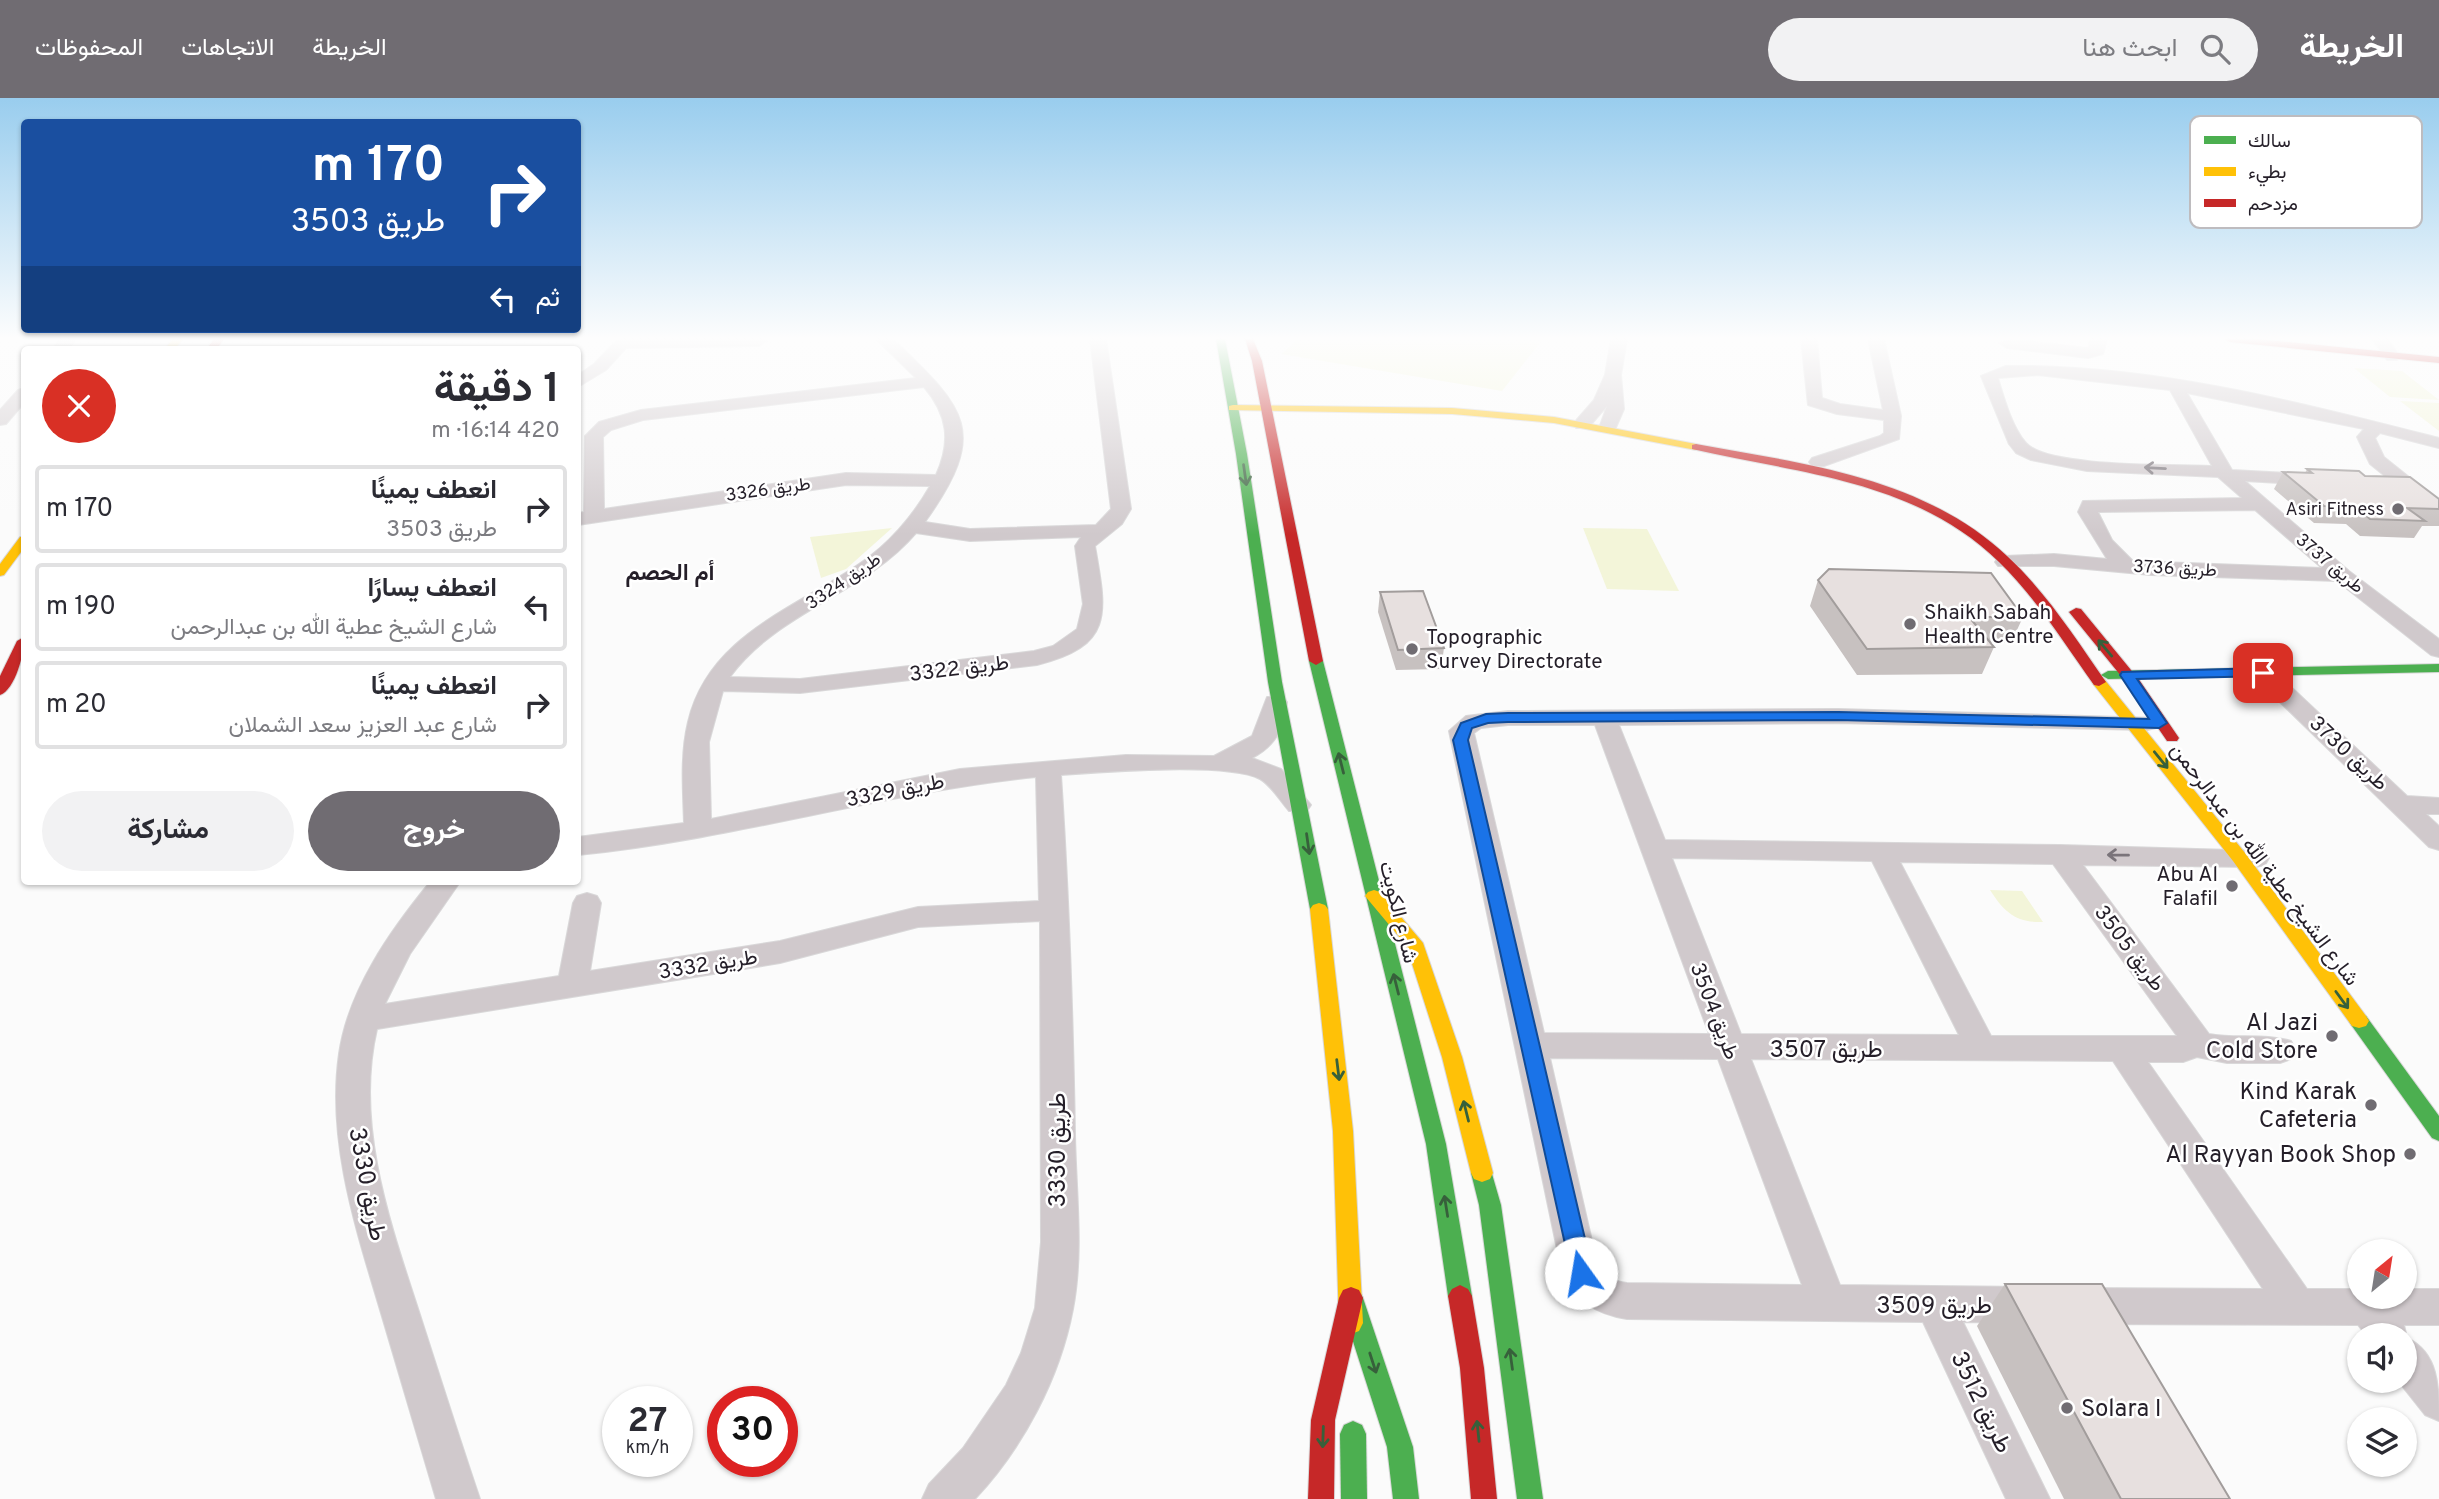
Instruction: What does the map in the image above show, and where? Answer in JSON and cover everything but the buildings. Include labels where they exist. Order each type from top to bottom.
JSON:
[{"type":"main road","points":[[1233,404],[1276,689],[1303,814],[1342,1102],[1352,1365]]},
{"type":"main road","name":"شارع الكويت","points":[[1263,404],[1310,637],[1436,1144],[1472,1368],[1484,1499]]},
{"type":"main road","name":"شارع الشيخ عطية الله بن عبدالرحمن","points":[[1299,404],[1433,404]]},
{"type":"main road","name":"شارع الشيخ عطية الله بن عبدالرحمن","points":[[1481,404],[1610,424],[1818,462],[1879,479],[1936,501],[1987,528],[2045,579]]},
{"type":"main road","points":[[1275,458],[1284,442],[1285,428],[1295,418],[1357,405]]},
{"type":"main road","name":"شارع الشيخ عطية الله بن عبدالرحمن","points":[[1610,424],[1881,487],[1950,518],[1981,539],[2037,598],[2130,723],[2254,856],[2439,1132]]},
{"type":"main road","points":[[0,572],[21,544]]},
{"type":"main road","name":"شارع الشيخ عطية الله بن عبدالرحمن","points":[[2064,598],[2127,675],[2159,723],[2184,752]]},
{"type":"main road","points":[[0,691],[21,647]]},
{"type":"main road","points":[[2093,675],[2439,668]]},
{"type":"main road","points":[[1374,896],[1414,943],[1452,1057],[1490,1205],[1530,1499]]},
{"type":"main road","points":[[1321,1499],[1323,1420],[1351,1298]]},
{"type":"main road","points":[[1351,1298],[1401,1447],[1405,1499]]},
{"type":"main road","points":[[1353,1419],[1354,1499]]},
{"type":"street","points":[[0,420],[14,404]]},
{"type":"street","name":"طريق 3326","points":[[733,404],[641,415],[613,422],[594,436],[586,517],[846,479],[943,481]]},
{"type":"street","name":"طريق 3324","points":[[698,830],[694,760],[698,723],[716,684],[729,663],[748,646],[869,567],[897,544],[943,481],[951,465],[958,432],[946,404]]},
{"type":"street","name":"طريق 3322","points":[[716,684],[800,686],[1057,653],[1072,647],[1090,632],[1094,617],[1086,546],[1097,531],[1115,520],[1121,509],[1107,404]]},
{"type":"street","points":[[1584,420],[1600,404]]},
{"type":"street","points":[[1610,424],[1617,404]]},
{"type":"street","points":[[1822,404],[1831,408],[1893,416]]},
{"type":"street","points":[[1818,462],[1891,437],[1893,416],[1890,404]]},
{"type":"street","points":[[2000,404],[2018,445],[2040,458],[2076,464],[2334,480]]},
{"type":"street","name":"طريق 3737","points":[[2186,404],[2225,474],[2342,575],[2439,650]]},
{"type":"street","points":[[2281,404],[2439,443]]},
{"type":"street","points":[[2376,427],[2369,432],[2366,441],[2376,460],[2439,510]]},
{"type":"street","points":[[2374,481],[2402,482]]},
{"type":"street","name":"طريق 3736","points":[[2259,504],[2090,505],[2088,512],[2099,537],[2114,557],[2128,567],[2342,575]]},
{"type":"street","points":[[910,526],[970,535],[1097,531]]},
{"type":"street","points":[[2005,562],[2026,560],[2128,567]]},
{"type":"street","name":"طريق 3730","points":[[2263,673],[2439,841]]},
{"type":"street","name":"طريق 3329","points":[[1217,763],[1255,748],[1263,741],[1271,723],[1276,689]]},
{"type":"street","points":[[1530,1045],[1461,731],[1475,721],[1486,718],[1838,716],[2159,723]]},
{"type":"street","name":"طريق 3504","points":[[1604,717],[1828,1304]]},
{"type":"street","name":"طريق 3329","points":[[581,846],[698,830],[960,776],[1048,768],[1246,764],[1272,775],[1290,792],[1303,814]]},
{"type":"street","name":"طريق 3330","points":[[944,1499],[1003,1429],[1029,1383],[1050,1328],[1058,1275],[1053,910],[1048,768]]},
{"type":"street","name":"طريق 3730","points":[[2403,804],[2439,806]]},
{"type":"street","points":[[1654,849],[2254,856]]},
{"type":"street","points":[[1881,852],[1982,1049]]},
{"type":"street","name":"طريق 3505","points":[[2060,854],[2192,1032],[2195,1044]]},
{"type":"street","name":"طريق 3330","points":[[444,885],[409,929],[391,959],[363,1019],[353,1083],[359,1157],[375,1232],[458,1499]]},
{"type":"street","points":[[573,984],[587,903]]},
{"type":"street","name":"طريق 3332","points":[[363,1019],[780,952],[918,917],[1053,910]]},
{"type":"street","name":"طريق 3507","points":[[1530,1045],[1730,1049],[2183,1049],[2195,1044],[2227,1050],[2280,1049]]},
{"type":"street","name":"طريق 3509","points":[[1530,1045],[1581,1273],[1599,1293],[1613,1300],[1935,1305],[2297,1306],[2378,1321],[2439,1307]]},
{"type":"street","points":[[2122,1049],[2297,1306]]},
{"type":"street","name":"طريق 3512","points":[[1935,1305],[2028,1499]]},
{"type":"street","points":[[2417,1373],[2439,1402]]},
{"type":"green space","points":[[2404,404],[2439,404],[2439,431]]},
{"type":"green space","points":[[892,528],[846,569],[821,578],[810,537]]},
{"type":"green space","points":[[1583,528],[1647,529],[1679,591],[1607,589]]},
{"type":"green space","points":[[1990,890],[2022,891],[2043,922],[2025,921],[2012,915]]},
{"type":"traffic: fast","points":[[1233,404],[1275,682],[1319,909]]},
{"type":"traffic: fast","points":[[1316,661],[1436,1144],[1460,1296]]},
{"type":"traffic: fast","points":[[2108,675],[2439,668]]},
{"type":"traffic: fast","points":[[2359,1021],[2439,1132]]},
{"type":"traffic: fast","points":[[1482,1173],[1490,1205],[1530,1499]]},
{"type":"traffic: fast","points":[[1351,1298],[1400,1447],[1406,1499]]},
{"type":"traffic: fast","points":[[1353,1434],[1354,1499]]},
{"type":"traffic: slow","points":[[1233,408],[1452,411],[1554,420],[1696,447]]},
{"type":"traffic: slow","points":[[0,572],[21,544]]},
{"type":"traffic: slow","points":[[2099,682],[2239,857],[2359,1021]]},
{"type":"traffic: slow","points":[[1374,896],[1414,943],[1452,1057],[1482,1173]]},
{"type":"traffic: slow","points":[[1319,909],[1343,1131],[1351,1323]]},
{"type":"traffic: jam","points":[[1266,404],[1316,661]]},
{"type":"traffic: jam","points":[[1696,447],[1811,468],[1850,478],[1924,504],[1958,523],[1989,546],[2020,577],[2099,682]]},
{"type":"traffic: jam","points":[[2076,612],[2135,684],[2172,738]]},
{"type":"traffic: jam","points":[[0,691],[21,647]]},
{"type":"traffic: jam","points":[[1460,1296],[1472,1368],[1484,1499]]},
{"type":"traffic: jam","points":[[1321,1499],[1323,1420],[1351,1298]]},
{"type":"place","name":"Asiri Fitness","points":[[2398,509]]},
{"type":"place","name":"Shaikh Sabah Health Centre","points":[[1910,624]]},
{"type":"place","name":"Topographic Survey Directorate","points":[[1412,649]]},
{"type":"place","name":"Abu Al Falafil","points":[[2232,886]]},
{"type":"place","name":"Al Jazi Cold Store","points":[[2332,1036]]},
{"type":"place","name":"Kind Karak Cafeteria","points":[[2371,1105]]},
{"type":"place","name":"Al Rayyan Book Shop","points":[[2410,1154]]},
{"type":"place","name":"Solara I","points":[[2067,1408]]},
{"type":"district","name":"أم الحصم","points":[[670,572]]},
{"type":"route","points":[[1581,1273],[1461,740],[1461,731],[1466,726],[1486,718],[1838,716],[2159,723],[2127,675],[2263,673]]}]
